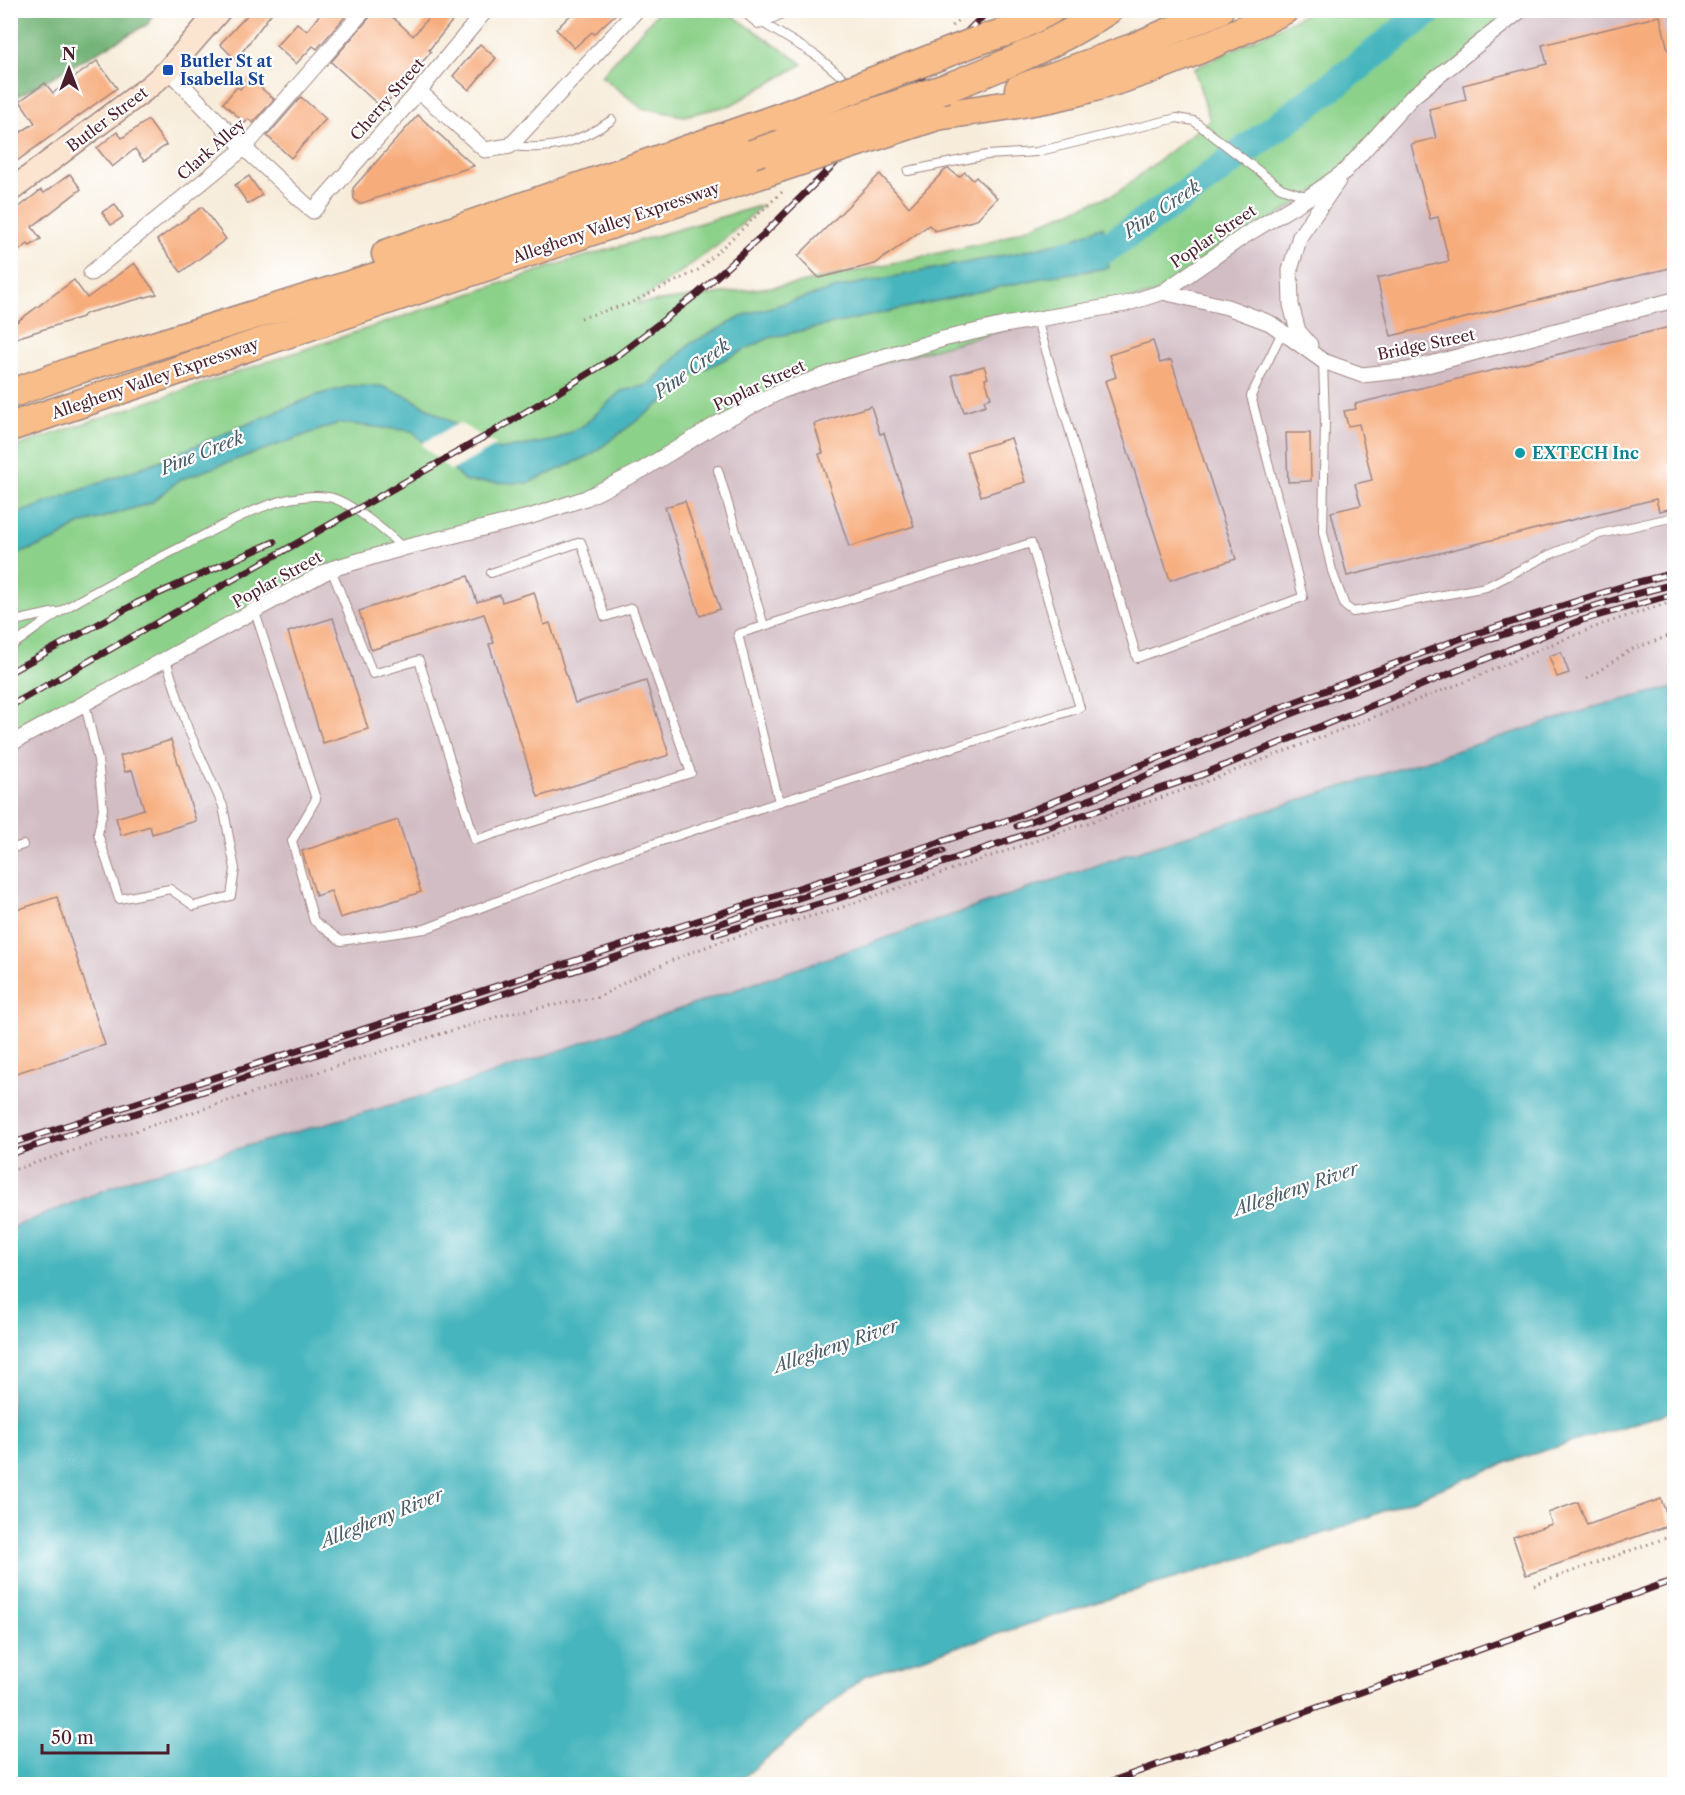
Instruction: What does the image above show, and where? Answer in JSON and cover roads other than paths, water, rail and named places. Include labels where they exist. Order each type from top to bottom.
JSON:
[{"type":"highway","points":[[73,371],[387,254],[781,117],[977,41],[1012,30],[1050,10]]},
{"type":"highway","name":"Allegheny Valley Expressway","points":[[10,394],[73,371],[508,236],[946,88],[1038,49],[1108,10]]},
{"type":"highway","points":[[1075,68],[1170,10]]},
{"type":"highway","name":"Allegheny Valley Expressway","points":[[10,427],[937,116],[1135,47],[1219,10]]},
{"type":"highway","points":[[937,116],[1043,99],[1110,83],[1181,58],[1284,10]]},
{"type":"highway","points":[[977,41],[1018,13]]},
{"type":"street","name":"Butler Street","points":[[10,191],[107,120],[168,70],[220,10]]},
{"type":"street","name":"Clark Alley","points":[[91,273],[244,148],[364,10]]},
{"type":"street","name":"Cherry Street","points":[[244,148],[313,211],[419,91],[486,10]]},
{"type":"street","points":[[419,91],[485,150],[510,146],[637,10]]},
{"type":"street","points":[[747,10],[760,21],[782,10]]},
{"type":"street","name":"Poplar Street","points":[[10,744],[331,569],[403,548],[532,516],[586,498],[642,470],[717,424],[781,391],[943,339],[1125,304],[1163,292],[1345,171],[1412,97],[1521,10]]},
{"type":"street","points":[[168,70],[244,148]]},
{"type":"street","points":[[1323,361],[1298,331],[1291,305],[1290,270],[1300,236],[1345,171]]},
{"type":"street","name":"Bridge Street","points":[[1163,292],[1227,307],[1270,323],[1323,361],[1362,375],[1408,370],[1674,300]]},
{"type":"lane","points":[[760,21],[817,57],[866,95]]},
{"type":"lane","points":[[908,171],[987,155],[1036,152],[1177,118],[1194,122],[1281,188],[1309,197]]},
{"type":"lane","points":[[510,146],[532,149],[566,145],[596,131],[612,120]]},
{"type":"lane","points":[[1037,320],[1137,658],[1303,597],[1251,396],[1282,332]]},
{"type":"lane","points":[[1323,361],[1325,421],[1323,532],[1332,571],[1345,606],[1353,612],[1486,587],[1550,555],[1600,534],[1670,518]]},
{"type":"lane","points":[[718,470],[764,626]]},
{"type":"lane","points":[[10,647],[61,611],[238,518],[282,501],[310,496],[330,497],[375,524],[403,548]]},
{"type":"lane","points":[[331,569],[373,674],[419,660],[475,840],[691,773],[632,608],[605,617],[581,542],[491,573]]},
{"type":"lane","points":[[255,612],[316,799],[292,842],[314,921],[341,941],[425,928],[616,856],[779,802],[1080,708],[1031,543],[738,634],[779,802]]},
{"type":"lane","points":[[10,622],[61,611]]},
{"type":"lane","points":[[85,704],[98,760],[103,809],[98,834],[119,899],[170,890],[195,906],[231,896],[235,868],[223,806],[188,729],[166,660]]},
{"type":"lane","points":[[10,849],[23,845]]},
{"type":"water","points":[[1103,226],[1109,268],[1051,276],[769,338],[688,377],[684,386],[589,456],[528,483],[466,482],[412,431],[339,423],[179,480],[151,503],[78,525],[55,540],[11,557],[11,516],[164,459],[317,395],[351,386],[381,386],[409,397],[499,450],[555,440],[584,425],[621,391],[648,385],[691,343],[747,314],[845,286],[1016,253],[1073,239]]},
{"type":"water","name":"Allegheny River","points":[[1674,687],[1674,1411],[1514,1460],[1332,1531],[864,1676],[736,1784],[11,1784],[11,1228],[134,1178],[454,1087],[1126,855],[1601,705]]},
{"type":"waterway","name":"Pine Creek","points":[[1067,255],[1106,248],[1189,192],[1355,69],[1429,10]]},
{"type":"railway","points":[[10,706],[493,432],[617,356],[696,295],[764,234],[989,10]]},
{"type":"railway","points":[[10,672],[137,603],[274,542]]},
{"type":"railway","points":[[10,1144],[1011,819],[1282,707],[1459,639],[1627,585],[1674,573]]},
{"type":"railway","points":[[1017,826],[1094,798],[1286,716],[1479,642],[1674,584]]},
{"type":"railway","points":[[715,934],[836,899],[1201,775],[1579,621],[1674,594]]},
{"type":"railway","points":[[10,1154],[943,851]]},
{"type":"railway","points":[[1104,1784],[1674,1580]]},
{"type":"place","name":"Butler St at Isabella St","points":[[168,70]]},
{"type":"place","name":"EXTECH Inc","points":[[1520,453]]}]
